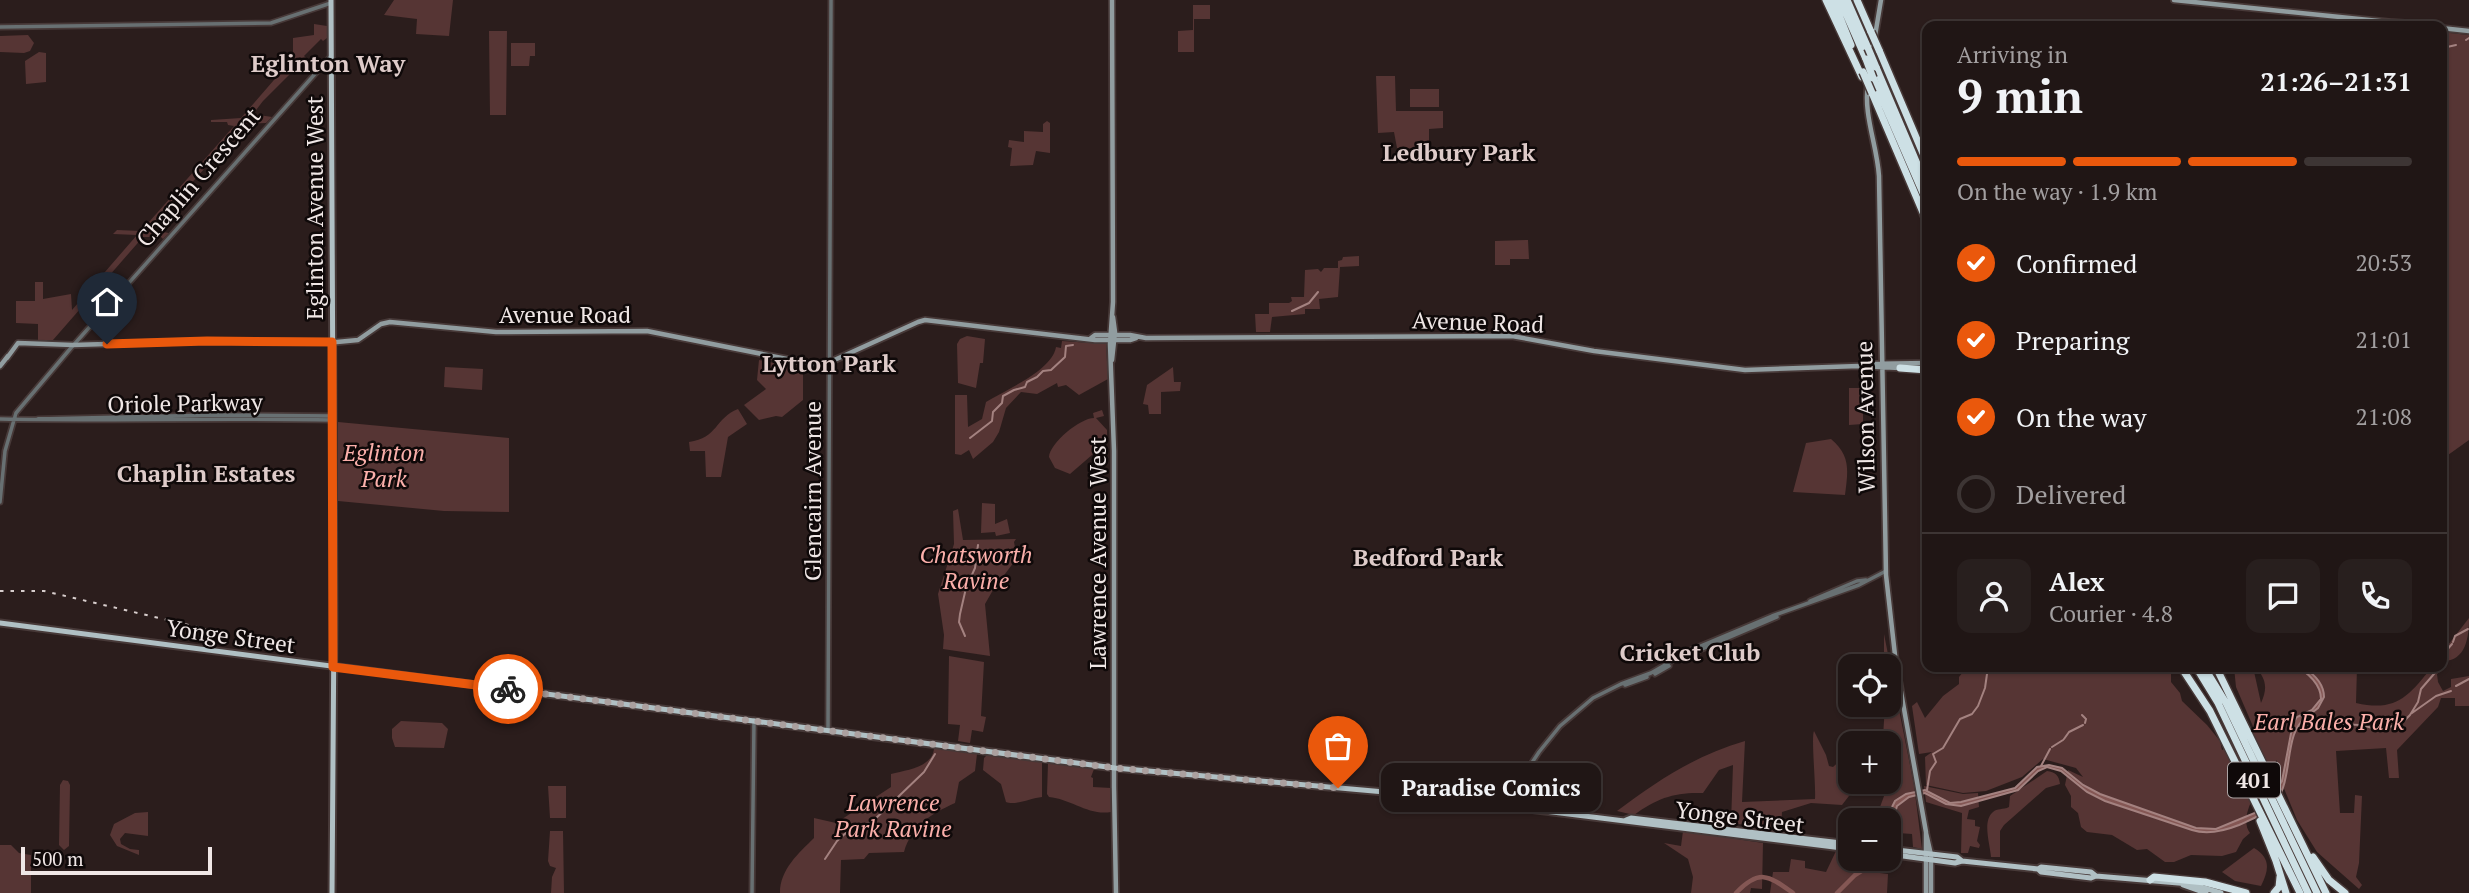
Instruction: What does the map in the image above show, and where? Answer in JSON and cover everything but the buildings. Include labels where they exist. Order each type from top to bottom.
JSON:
[{"type":"highway","points":[[1826,0],[1873,97],[1922,210]]},
{"type":"highway","points":[[1833,0],[1862,74]]},
{"type":"highway","points":[[1840,0],[1922,190]]},
{"type":"highway","points":[[1847,0],[1922,175]]},
{"type":"highway","points":[[1857,0],[1922,151]]},
{"type":"highway","points":[[1900,368],[1922,367]]},
{"type":"highway","name":"401","points":[[2184,672],[2210,711],[2300,893]]},
{"type":"highway","name":"401","points":[[2204,672],[2226,701]]},
{"type":"highway","name":"401","points":[[2205,672],[2216,682],[2309,854]]},
{"type":"highway","name":"401","points":[[2218,672],[2226,701],[2294,853],[2308,893]]},
{"type":"highway","points":[[2242,775],[2286,893]]},
{"type":"highway","name":"401","points":[[2294,853],[2318,893]]},
{"type":"highway","points":[[2309,854],[2326,893]]},
{"type":"highway","points":[[2309,854],[2329,880],[2345,893]]},
{"type":"highway","points":[[2274,893],[2280,884],[2280,873]]},
{"type":"highway","points":[[2150,880],[2154,877],[2192,880],[2246,893]]},
{"type":"main road","name":"Lawrence Avenue West","points":[[1112,0],[1116,893]]},
{"type":"main road","name":"Wilson Avenue","points":[[1881,0],[1866,93],[1879,176],[1886,571],[1896,664],[1928,836],[1928,893]]},
{"type":"main road","points":[[2174,0],[2378,21]]},
{"type":"main road","name":"Eglinton Avenue West","points":[[331,1],[332,893]]},
{"type":"main road","points":[[2447,28],[2469,30]]},
{"type":"main road","name":"Avenue Road","points":[[0,366],[20,344],[332,342],[358,340],[381,324],[390,322],[496,332],[647,331],[802,363],[830,362],[925,320],[1090,338],[1094,335],[1112,338],[1130,335],[1136,338],[1512,337],[1594,351],[1745,370],[1881,365],[1922,367]]},
{"type":"main road","name":"Avenue Road","points":[[1881,365],[1900,368]]},
{"type":"main road","name":"Yonge Street","points":[[0,623],[1114,768],[1407,794],[1838,848]]},
{"type":"main road","name":"Yonge Street","points":[[1626,820],[1631,818],[1838,843]]},
{"type":"main road","points":[[1901,854],[1956,857],[1962,861],[2091,878],[2096,876],[2190,884],[2221,893]]},
{"type":"main road","points":[[2180,884],[2206,893]]},
{"type":"street","name":"Glencairn Avenue","points":[[828,729],[831,0]]},
{"type":"street","points":[[0,27],[275,22],[331,1]]},
{"type":"street","name":"Chaplin Crescent","points":[[0,502],[3,461],[13,419],[74,345],[331,56]]},
{"type":"street","name":"Oriole Parkway","points":[[0,419],[214,415],[332,418]]},
{"type":"street","points":[[1515,806],[1515,791],[1519,780],[1552,735],[1577,710],[1612,690],[1658,673],[1693,652],[1805,604],[1859,585],[1886,571]]},
{"type":"street","points":[[752,893],[754,720]]},
{"type":"green space","points":[[394,0],[453,0],[449,36],[416,34],[417,19],[384,15]]},
{"type":"green space","points":[[1193,5],[1210,5],[1210,19],[1194,19],[1194,52],[1178,52],[1178,31],[1193,30]]},
{"type":"green space","points":[[314,24],[327,26],[327,38],[323,41],[321,39],[304,56],[306,58],[253,114],[272,117],[266,123],[244,124],[150,230],[169,233],[163,239],[143,237],[53,340],[38,340],[38,324],[16,323],[16,301],[35,301],[35,282],[43,282],[43,299],[71,294],[72,310],[137,235],[113,234],[117,230],[141,231],[234,126],[228,125],[227,122],[211,120],[241,118],[293,58],[293,38],[314,35]]},
{"type":"green space","points":[[489,31],[507,31],[506,115],[490,115]]},
{"type":"green space","points":[[2447,33],[2469,35],[2469,440],[2447,456]]},
{"type":"green space","points":[[28,35],[34,43],[30,51],[0,52],[0,36]]},
{"type":"green space","points":[[511,43],[535,43],[535,56],[530,56],[529,66],[511,66]]},
{"type":"green space","points":[[39,52],[46,53],[46,82],[26,84],[25,61]]},
{"type":"green space","name":"Ledbury Park","points":[[1376,76],[1395,76],[1396,111],[1443,111],[1443,128],[1429,129],[1429,149],[1397,148],[1394,132],[1378,133]]},
{"type":"green space","points":[[1410,89],[1439,89],[1439,107],[1410,107]]},
{"type":"green space","points":[[1047,121],[1050,123],[1050,153],[1036,151],[1033,165],[1010,166],[1012,148],[1008,147],[1009,140],[1024,142],[1024,131],[1043,132],[1043,124]]},
{"type":"green space","points":[[1528,240],[1529,259],[1510,259],[1510,265],[1495,265],[1495,241]]},
{"type":"green space","points":[[1359,256],[1359,266],[1340,267],[1338,297],[1319,299],[1320,309],[1305,309],[1305,314],[1272,317],[1270,332],[1256,332],[1255,314],[1269,314],[1269,303],[1289,303],[1292,301],[1291,297],[1304,297],[1305,270],[1318,269],[1321,272],[1324,268],[1338,268],[1338,261],[1343,257]]},
{"type":"green space","points":[[967,336],[985,339],[983,363],[980,363],[976,388],[958,383],[957,344]]},
{"type":"green space","points":[[1062,341],[1106,344],[1108,379],[1079,395],[1066,385],[1058,387],[1057,383],[1037,394],[1021,392],[1006,408],[993,442],[973,459],[969,450],[961,455],[955,454],[955,395],[967,395],[968,427],[982,419],[986,402],[1037,372],[1053,356],[1056,347],[1061,348]]},
{"type":"green space","points":[[759,360],[803,369],[803,400],[782,417],[759,420],[744,405],[766,389],[757,380]]},
{"type":"green space","points":[[445,367],[483,369],[482,390],[444,387]]},
{"type":"green space","points":[[1173,367],[1174,382],[1181,382],[1180,391],[1161,392],[1161,414],[1149,414],[1148,405],[1143,404],[1147,385]]},
{"type":"green space","points":[[1849,388],[1863,388],[1863,424],[1849,425]]},
{"type":"green space","name":"Lytton Park","points":[[738,409],[747,424],[728,437],[721,477],[706,477],[705,451],[690,451],[689,442],[706,436],[725,417]]},
{"type":"green space","points":[[1102,410],[1104,416],[1096,418],[1107,430],[1107,442],[1070,474],[1055,468],[1049,457],[1054,445],[1081,422],[1094,418],[1093,413]]},
{"type":"green space","name":"Eglinton Park","points":[[338,422],[509,438],[509,512],[444,511],[338,501]]},
{"type":"green space","points":[[1831,439],[1842,452],[1847,464],[1845,495],[1793,492],[1806,443]]},
{"type":"green space","points":[[982,503],[995,504],[995,524],[1007,519],[1010,533],[996,536],[995,532],[981,533]]},
{"type":"green space","name":"Chatsworth Ravine","points":[[958,509],[963,540],[1016,539],[1014,542],[1017,558],[985,604],[990,656],[943,649],[944,635],[938,594],[954,544],[953,511]]},
{"type":"green space","points":[[2469,618],[2465,647],[2457,657],[2447,660],[2447,646]]},
{"type":"green space","points":[[1884,634],[1888,654],[1884,654]]},
{"type":"green space","points":[[949,656],[984,662],[981,716],[986,717],[983,732],[972,730],[970,743],[958,741],[960,725],[948,724]]},
{"type":"green space","name":"Earl Bales Park","points":[[1963,672],[2168,672],[2182,701],[2207,725],[2220,741],[2222,750],[2255,731],[2236,687],[2234,672],[2254,672],[2261,703],[2265,684],[2259,672],[2357,672],[2356,703],[2370,705],[2400,700],[2416,687],[2428,672],[2440,672],[2437,674],[2438,682],[2443,691],[2451,687],[2451,679],[2469,676],[2469,706],[2455,706],[2455,698],[2441,698],[2438,707],[2397,750],[2399,778],[2389,778],[2386,748],[2336,751],[2340,813],[2354,813],[2355,795],[2362,796],[2356,877],[2362,885],[2359,889],[2317,852],[2297,820],[2276,769],[2277,760],[2249,806],[2247,825],[2250,833],[2236,852],[2222,856],[2191,855],[2174,862],[2165,862],[2147,849],[2137,850],[2112,835],[2087,832],[2081,827],[2078,813],[2071,807],[2071,796],[2065,785],[2068,770],[2083,777],[2076,768],[2043,759],[2022,777],[1986,791],[1963,793],[1926,785],[1925,757],[1932,752],[1919,754],[1912,706],[1917,702],[1925,718],[1943,696],[1959,684],[1959,677]]},
{"type":"green space","points":[[1884,717],[1900,717],[1914,785],[1922,849],[1913,847],[1912,834],[1901,833],[1901,808],[1880,807],[1885,794],[1901,794],[1901,731],[1883,731]]},
{"type":"green space","points":[[401,721],[442,723],[448,729],[444,748],[395,747],[392,729]]},
{"type":"green space","points":[[1814,731],[1829,766],[1833,767],[1838,762],[1838,794],[1850,794],[1842,805],[1811,803],[1782,812],[1781,830],[1731,823],[1733,765],[1719,770],[1703,793],[1667,797],[1634,815],[1617,811],[1678,770],[1745,741],[1742,802],[1815,799]]},
{"type":"green space","name":"Lawrence Park Ravine","points":[[934,748],[977,754],[975,771],[959,782],[955,803],[923,821],[912,834],[904,852],[869,853],[864,859],[841,860],[840,893],[780,893],[787,869],[814,838],[814,818],[836,823],[891,787],[891,774],[924,764],[933,754]]},
{"type":"green space","points":[[987,755],[1042,762],[1042,797],[1006,802],[1001,784],[983,770],[984,758]]},
{"type":"green space","points":[[1048,763],[1094,769],[1091,777],[1093,787],[1111,788],[1111,812],[1095,812],[1049,797]]},
{"type":"green space","points":[[2047,771],[2056,774],[2060,784],[2046,788],[2004,825],[2000,831],[2000,857],[1991,857],[1987,827],[1990,816],[1995,811],[2009,807],[2010,796]]},
{"type":"green space","points":[[63,780],[70,785],[69,846],[64,850],[59,845],[60,785]]},
{"type":"green space","points":[[548,786],[566,786],[566,818],[550,818]]},
{"type":"green space","points":[[1924,786],[1963,794],[1978,793],[1979,807],[1969,810],[1967,819],[1975,820],[1975,826],[1980,827],[1977,841],[1979,848],[1970,846],[1968,853],[1961,853],[1962,813],[1926,802]]},
{"type":"green space","points":[[148,812],[148,836],[125,833],[120,839],[121,844],[139,850],[139,855],[117,846],[110,835],[114,824],[135,813]]},
{"type":"green space","points":[[550,831],[563,831],[564,893],[551,893],[552,877],[556,868],[550,866],[548,861]]},
{"type":"green space","points":[[1683,831],[1763,843],[1762,889],[1751,888],[1750,893],[1691,893],[1693,877],[1688,859],[1664,843],[1681,846]]},
{"type":"green space","points":[[0,845],[11,845],[19,853],[31,855],[31,893],[0,893]]},
{"type":"green space","points":[[2254,848],[2260,852],[2267,865],[2261,886],[2235,881],[2222,872]]},
{"type":"green space","points":[[1838,851],[1838,871],[1880,871],[1888,874],[1887,893],[1770,893],[1773,872],[1789,872],[1791,859],[1805,861],[1805,868],[1826,872]]},
{"type":"shaded area","points":[[2305,672],[2314,676],[2324,697],[2318,708],[2309,715],[2313,721],[2307,717],[2295,733],[2282,792],[2276,802],[2264,813],[2228,829],[2216,832],[2192,830],[2105,801],[2087,792],[2061,771],[2047,767],[2038,771],[2018,790],[1961,806],[1946,804],[1925,793],[1909,797],[1896,808],[1892,808],[1895,801],[1906,794],[1925,790],[1950,803],[2015,788],[2037,767],[2049,765],[2062,768],[2083,785],[2100,794],[2196,828],[2216,829],[2262,810],[2282,781],[2293,723],[2297,717],[2312,710],[2321,699],[2319,689]]},
{"type":"waterway","points":[[2447,47],[2456,45]]},
{"type":"waterway","points":[[1292,311],[1309,303],[1318,292]]},
{"type":"waterway","points":[[970,438],[992,421],[993,412],[1002,403],[1003,396],[1025,387],[1027,382],[1043,371],[1051,370],[1065,357],[1066,346],[1073,345]]},
{"type":"waterway","points":[[965,636],[959,622],[960,614],[966,588],[975,568],[978,545]]},
{"type":"waterway","points":[[2453,642],[2455,636],[2468,629]]},
{"type":"waterway","points":[[2447,650],[2452,644]]},
{"type":"waterway","points":[[1927,790],[1930,771],[1936,762],[1933,754],[1943,748],[1960,719],[1972,714],[1978,706],[1987,672]]},
{"type":"waterway","points":[[2311,719],[2328,724],[2362,725],[2379,730],[2402,723],[2418,702],[2421,689],[2436,672]]},
{"type":"waterway","points":[[2456,686],[2469,679]]},
{"type":"waterway","points":[[2412,713],[2436,696],[2451,691]]},
{"type":"waterway","points":[[2082,715],[2085,718]]},
{"type":"waterway","points":[[2085,723],[2086,719]]},
{"type":"waterway","points":[[2064,739],[2069,732],[2083,725]]},
{"type":"waterway","points":[[2052,747],[2063,740]]},
{"type":"waterway","points":[[2041,766],[2050,749]]},
{"type":"waterway","points":[[825,859],[837,841],[848,831],[872,822],[924,772],[935,754]]},
{"type":"waterway","points":[[1837,893],[1862,871]]},
{"type":"waterway","points":[[1736,893],[1752,880],[1764,877],[1793,893]]},
{"type":"railway","points":[[0,591],[44,591],[206,629]]},
{"type":"way so far","points":[[508,689],[1115,768],[1338,788]]},
{"type":"place","name":"Paradise Comics","points":[[1338,788]]},
{"type":"district","name":"Eglinton Way","points":[[328,63]]},
{"type":"district","name":"Ledbury Park","points":[[1459,152]]},
{"type":"district","name":"Lytton Park","points":[[829,363]]},
{"type":"district","name":"Chaplin Estates","points":[[206,473]]},
{"type":"district","name":"Bedford Park","points":[[1428,557]]},
{"type":"district","name":"Cricket Club","points":[[1690,652]]},
{"type":"route","points":[[107,344],[207,341],[332,342],[333,667],[508,689]]}]
